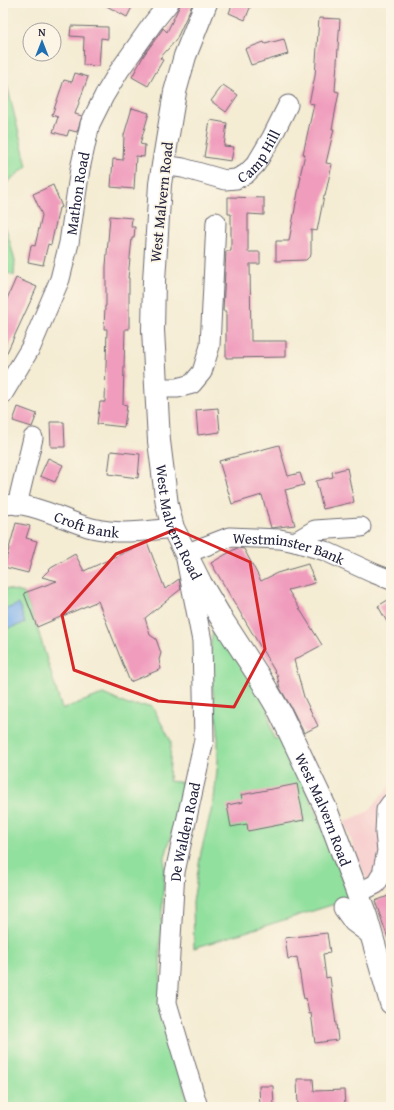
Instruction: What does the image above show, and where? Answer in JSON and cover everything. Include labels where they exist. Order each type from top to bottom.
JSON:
[{"type":"main road","name":"West Malvern Road","points":[[206,3],[185,56],[176,92],[160,184],[154,281],[153,330],[159,442],[167,505],[173,528],[201,584],[280,712],[326,809],[358,893],[391,1003]]},
{"type":"street","points":[[153,23],[157,3]]},
{"type":"street","name":"Mathon Road","points":[[3,394],[31,346],[60,279],[69,243],[80,170],[90,124],[119,71],[153,23],[170,3]]},
{"type":"street","name":"Camp Hill","points":[[163,164],[225,180],[236,179],[246,174],[256,164],[288,105]]},
{"type":"street","points":[[156,388],[177,388],[192,384],[202,372],[210,346],[216,222]]},
{"type":"street","points":[[10,506],[33,438]]},
{"type":"street","name":"Croft Bank","points":[[10,506],[22,505],[88,527],[109,531],[132,532],[173,528]]},
{"type":"street","points":[[295,542],[314,530],[361,526]]},
{"type":"street","name":"Westminster Bank","points":[[186,554],[229,537],[280,539],[326,551],[391,580]]},
{"type":"street","name":"De Walden Road","points":[[186,554],[202,641],[204,740],[175,872],[167,1003],[198,1107]]},
{"type":"street","points":[[358,893],[376,884],[382,874],[387,851],[385,832],[386,810],[391,803]]},
{"type":"street","points":[[343,908],[353,922],[372,936]]},
{"type":"highlighted area","points":[[176,529],[250,562],[265,649],[234,707],[158,701],[74,670],[62,615],[116,554]]},
{"type":"shaded area","points":[[391,784],[391,889],[373,896],[344,822],[369,811]]},
{"type":"green space","points":[[3,69],[27,166],[3,186]]},
{"type":"green space","points":[[3,186],[4,221],[15,261],[14,276],[3,270]]},
{"type":"green space","points":[[3,588],[24,593],[37,627],[62,709],[103,694],[128,705],[152,706],[171,741],[169,781],[186,783],[165,857],[160,947],[161,1007],[190,1107],[3,1107]]},
{"type":"green space","points":[[215,629],[219,629],[268,706],[274,739],[285,737],[351,899],[194,948],[193,902],[201,852],[214,799],[218,761],[218,731],[210,668],[211,640]]},
{"type":"water","points":[[19,604],[25,623],[3,630],[3,610]]},
{"type":"building","points":[[101,3],[125,3],[132,7],[127,17]]},
{"type":"building","points":[[181,3],[192,5],[176,40],[160,58],[163,60],[148,86],[132,77],[144,55],[163,28],[167,32]]},
{"type":"building","points":[[233,3],[252,3],[245,20],[229,13]]},
{"type":"building","points":[[319,18],[340,19],[335,91],[339,92],[332,129],[334,129],[326,163],[332,164],[317,231],[311,230],[311,255],[306,260],[276,261],[276,241],[289,241],[305,154],[303,154],[314,104],[309,103],[315,76]]},
{"type":"building","points":[[71,26],[108,27],[108,39],[101,38],[99,66],[83,65],[84,37],[70,36]]},
{"type":"building","points":[[284,39],[288,54],[251,65],[245,49],[264,42],[265,44]]},
{"type":"building","points":[[75,73],[88,77],[75,114],[82,116],[77,132],[69,130],[67,136],[53,132],[58,117],[52,115],[64,80],[72,82]]},
{"type":"building","points":[[223,85],[238,95],[226,112],[211,101]]},
{"type":"building","points":[[132,108],[149,113],[140,144],[145,145],[144,157],[136,156],[134,189],[111,187],[113,159],[123,160],[124,135]]},
{"type":"building","points":[[210,120],[227,123],[224,146],[234,147],[231,161],[204,157]]},
{"type":"building","points":[[53,185],[62,207],[59,208],[51,245],[48,244],[43,265],[28,262],[31,245],[35,246],[42,215],[33,194]]},
{"type":"building","points":[[228,197],[264,198],[264,215],[248,214],[248,252],[260,252],[260,264],[250,264],[251,341],[286,341],[286,357],[226,358],[226,311],[223,311],[226,251],[231,251],[231,214],[228,214]]},
{"type":"building","points":[[110,216],[132,218],[131,227],[135,227],[134,238],[132,238],[128,278],[129,329],[125,329],[123,404],[127,405],[124,427],[97,424],[100,402],[105,402],[107,329],[104,329],[106,306],[106,266]]},
{"type":"building","points":[[16,278],[37,287],[3,361],[3,308]]},
{"type":"building","points":[[18,407],[37,414],[32,427],[13,421]]},
{"type":"building","points":[[218,408],[220,432],[198,435],[196,410]]},
{"type":"building","points":[[50,422],[64,422],[65,447],[51,447]]},
{"type":"building","points":[[279,445],[288,476],[300,473],[304,485],[285,490],[295,525],[271,528],[262,495],[232,504],[219,461]]},
{"type":"building","points":[[111,451],[140,454],[138,478],[108,474]]},
{"type":"building","points":[[48,458],[63,465],[55,482],[40,476]]},
{"type":"building","points":[[347,468],[354,502],[323,509],[316,481],[333,477],[332,472]]},
{"type":"building","points":[[16,523],[30,526],[26,538],[37,541],[28,573],[4,567]]},
{"type":"building","points":[[147,542],[165,589],[179,579],[181,589],[145,618],[150,635],[156,639],[161,653],[159,660],[161,669],[130,682],[98,601],[37,627],[24,593],[57,581],[42,577],[51,568],[75,554],[84,571]]},
{"type":"building","points":[[237,548],[244,549],[261,581],[277,573],[308,564],[315,583],[288,590],[322,645],[294,660],[304,697],[318,726],[304,733],[280,688],[277,675],[211,563]]},
{"type":"building","points":[[391,598],[391,629],[378,606]]},
{"type":"building","points":[[297,784],[304,820],[248,831],[247,824],[231,827],[227,805],[243,802],[241,795]]},
{"type":"building","points":[[391,895],[391,941],[389,941],[375,901]]},
{"type":"building","points":[[327,933],[330,953],[323,954],[326,978],[330,977],[338,1040],[315,1043],[311,1013],[309,1014],[306,998],[304,999],[297,957],[288,959],[285,938]]},
{"type":"building","points":[[297,1079],[313,1079],[314,1091],[344,1090],[345,1107],[298,1107]]},
{"type":"building","points":[[259,1086],[273,1086],[274,1107],[260,1107]]}]
